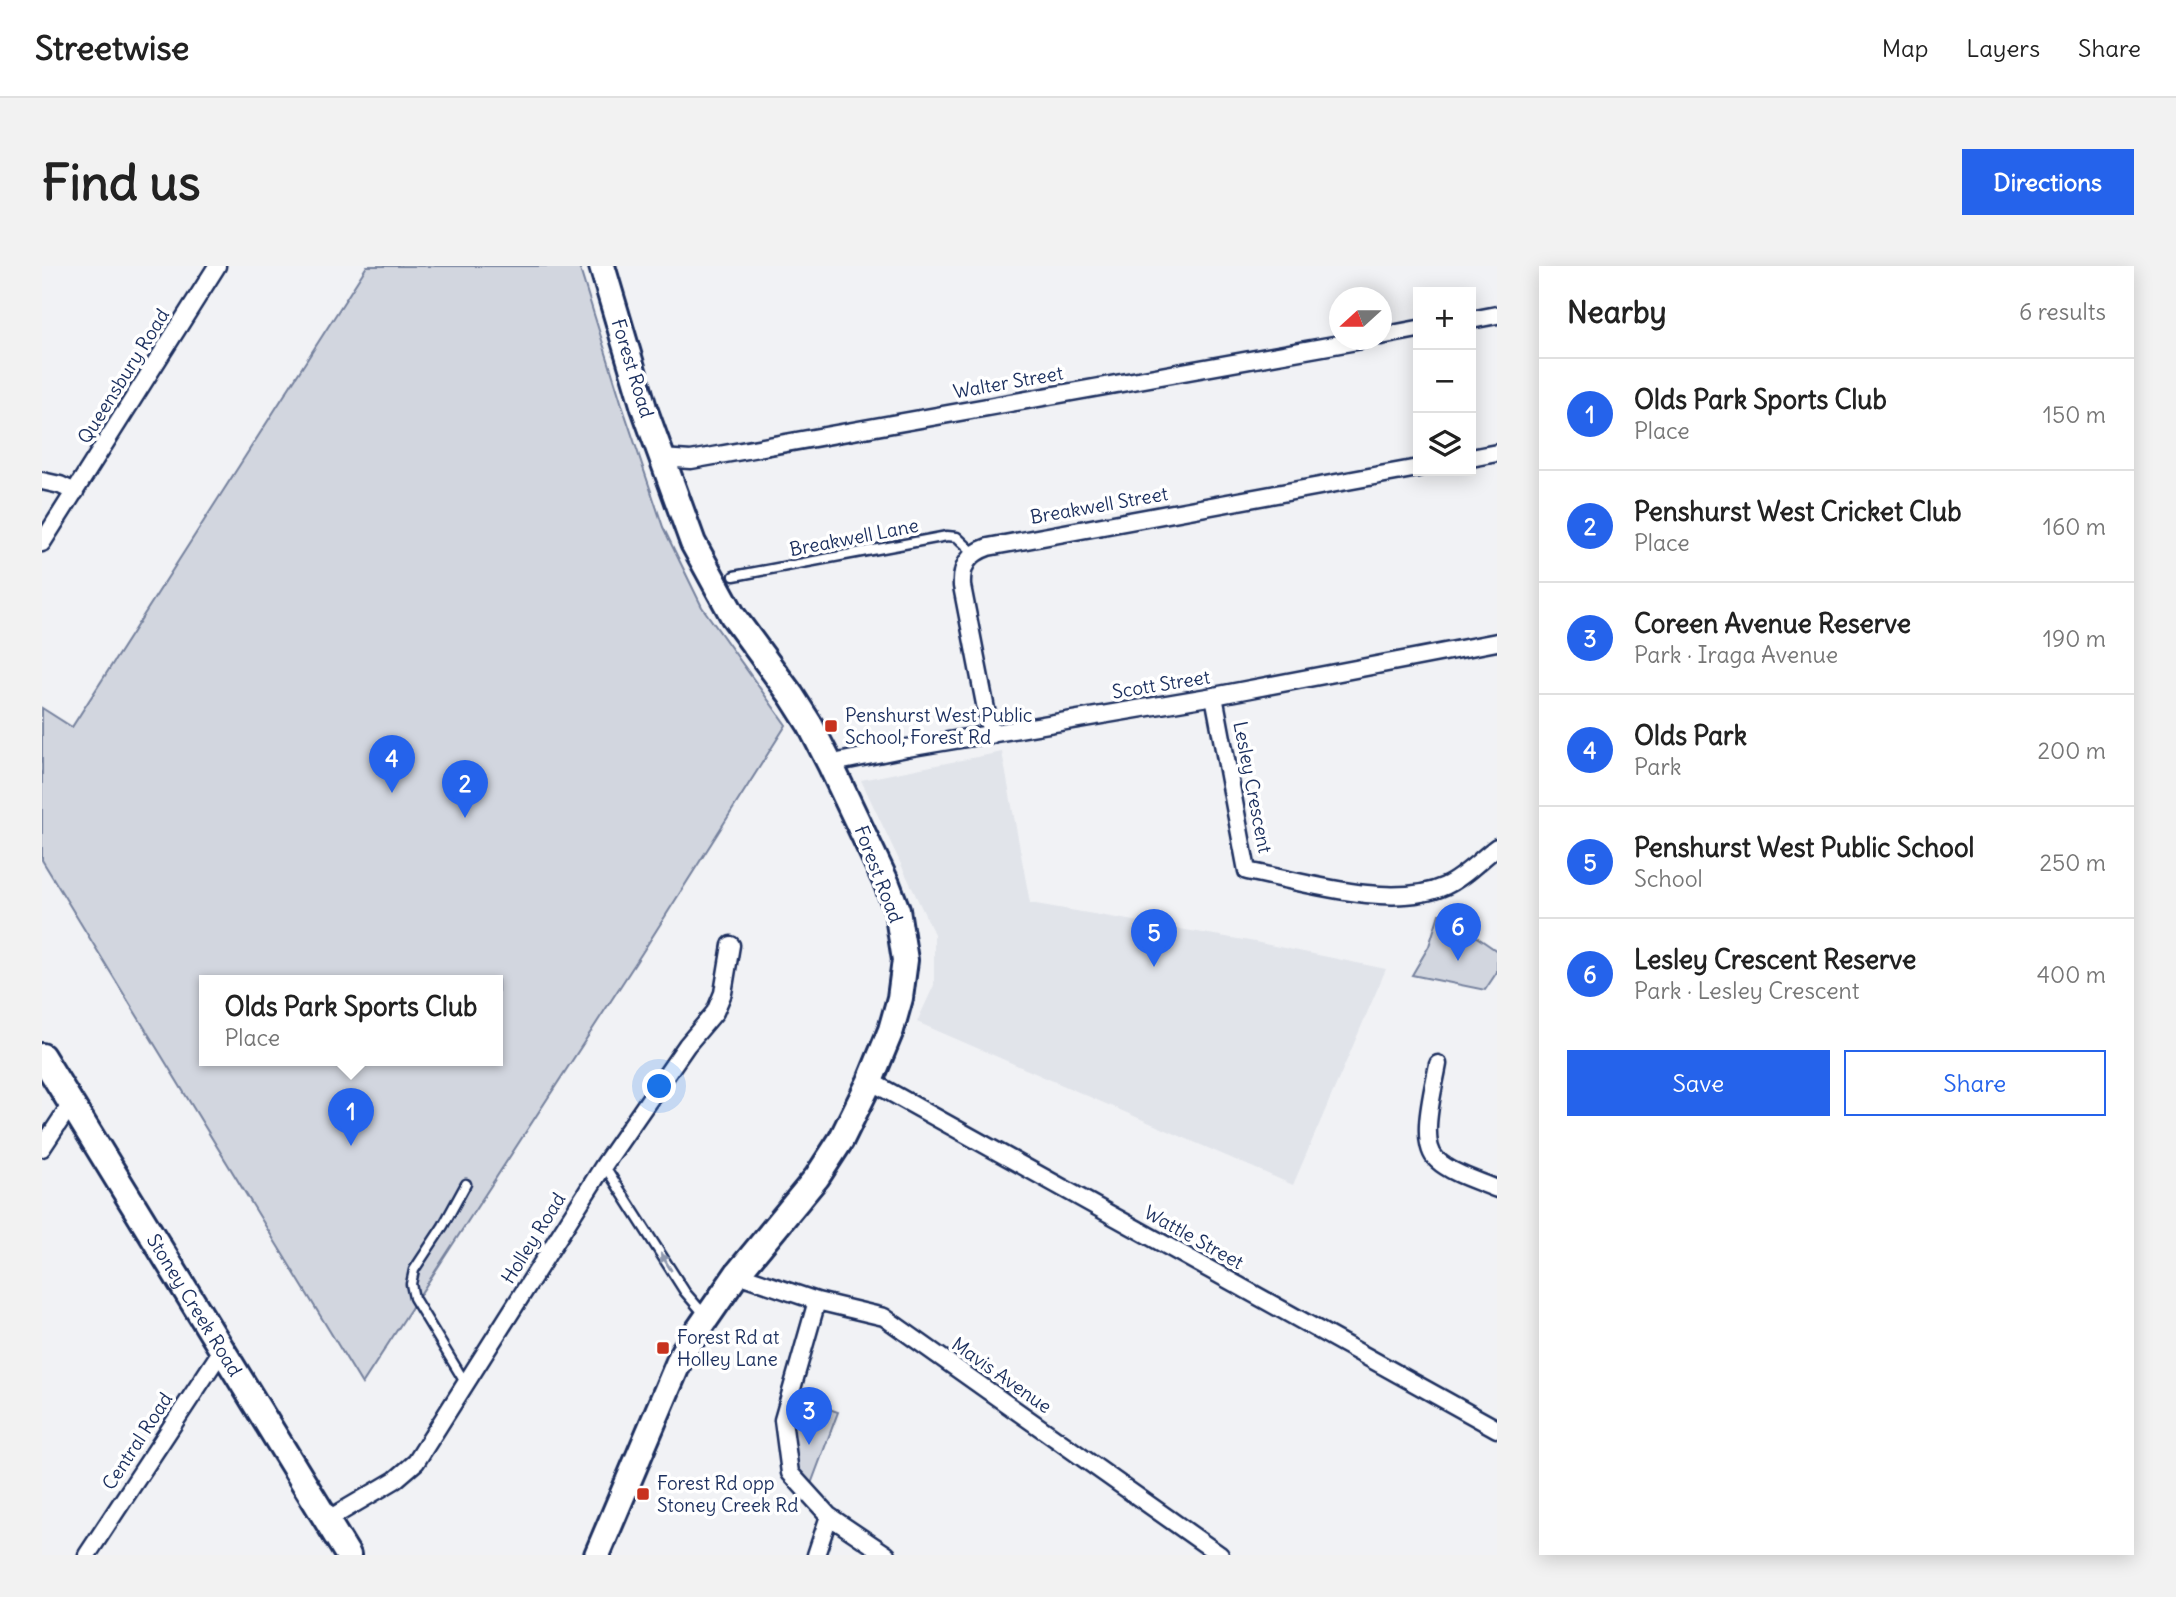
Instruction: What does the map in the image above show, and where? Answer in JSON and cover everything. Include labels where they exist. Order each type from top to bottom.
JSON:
[{"type":"main road","name":"Forest Road","points":[[597,1555],[682,1352],[737,1274],[828,1160],[870,1081],[891,1030],[900,998],[905,960],[902,934],[887,884],[831,766],[797,705],[733,616],[692,543],[661,458],[602,266]]},
{"type":"main road","name":"Stoney Creek Road","points":[[42,1056],[348,1555]]},
{"type":"main road","name":"Forest Road","points":[[610,1555],[632,1468]]},
{"type":"street","name":"Queensbury Road","points":[[42,543],[218,266]]},
{"type":"street","points":[[1476,319],[1497,315]]},
{"type":"street","points":[[1392,334],[1413,331]]},
{"type":"street","name":"Walter Street","points":[[661,458],[691,460],[1329,346]]},
{"type":"street","points":[[1476,457],[1497,453]]},
{"type":"street","name":"Breakwell Street","points":[[974,553],[988,547],[1413,469]]},
{"type":"street","points":[[42,481],[75,492]]},
{"type":"street","points":[[974,553],[962,569],[962,586],[991,735]]},
{"type":"street","name":"Scott Street","points":[[831,766],[842,761],[895,751],[1214,696],[1497,642]]},
{"type":"street","name":"Lesley Crescent","points":[[1214,696],[1247,871],[1383,897],[1412,895],[1446,886],[1497,847]]},
{"type":"street","name":"Holley Road","points":[[327,1520],[395,1480],[416,1462],[604,1165],[687,1045],[715,1012],[723,993],[731,945]]},
{"type":"street","points":[[1438,1064],[1427,1137],[1431,1154],[1443,1165],[1497,1189]]},
{"type":"street","name":"Wattle Street","points":[[870,1081],[1497,1429]]},
{"type":"street","points":[[42,1148],[71,1104]]},
{"type":"street","name":"Mavis Avenue","points":[[737,1274],[817,1301],[884,1317],[1220,1555]]},
{"type":"street","points":[[817,1301],[783,1420],[790,1473],[829,1516],[887,1555]]},
{"type":"street","name":"Central Road","points":[[87,1555],[222,1350]]},
{"type":"street","points":[[816,1555],[829,1516]]},
{"type":"lane","name":"Breakwell Lane","points":[[734,576],[947,536],[957,537],[974,553]]},
{"type":"lane","points":[[604,1165],[685,1292],[706,1317]]},
{"type":"lane","points":[[466,1184],[443,1226],[414,1269],[411,1284],[414,1298],[466,1384]]},
{"type":"shaded area","points":[[367,266],[579,266],[663,527],[702,607],[786,725],[642,953],[362,1384],[42,860],[42,708],[72,727]]},
{"type":"shaded area","points":[[1002,752],[1030,903],[1255,942],[1386,969],[1293,1185],[917,1022],[934,985],[934,934],[861,780]]},
{"type":"shaded area","points":[[1453,913],[1468,931],[1497,951],[1497,972],[1485,990],[1412,975],[1429,946],[1439,914]]},
{"type":"shaded area","points":[[795,1397],[838,1412],[811,1484],[796,1468],[788,1423]]},
{"type":"place","name":"Penshurst West Public School, Forest Rd","points":[[831,726]]},
{"type":"place","name":"Olds Park","points":[[392,793]]},
{"type":"place","name":"Penshurst West Cricket Club","points":[[465,818]]},
{"type":"place","name":"Lesley Crescent Reserve","points":[[1458,961]]},
{"type":"place","name":"Penshurst West Public School","points":[[1154,967]]},
{"type":"place","name":"Olds Park Sports Club","points":[[351,1146]]},
{"type":"place","name":"Forest Rd at Holley Lane","points":[[663,1348]]},
{"type":"place","name":"Coreen Avenue Reserve","points":[[809,1445]]},
{"type":"place","name":"Forest Rd opp Stoney Creek Rd","points":[[643,1494]]}]
